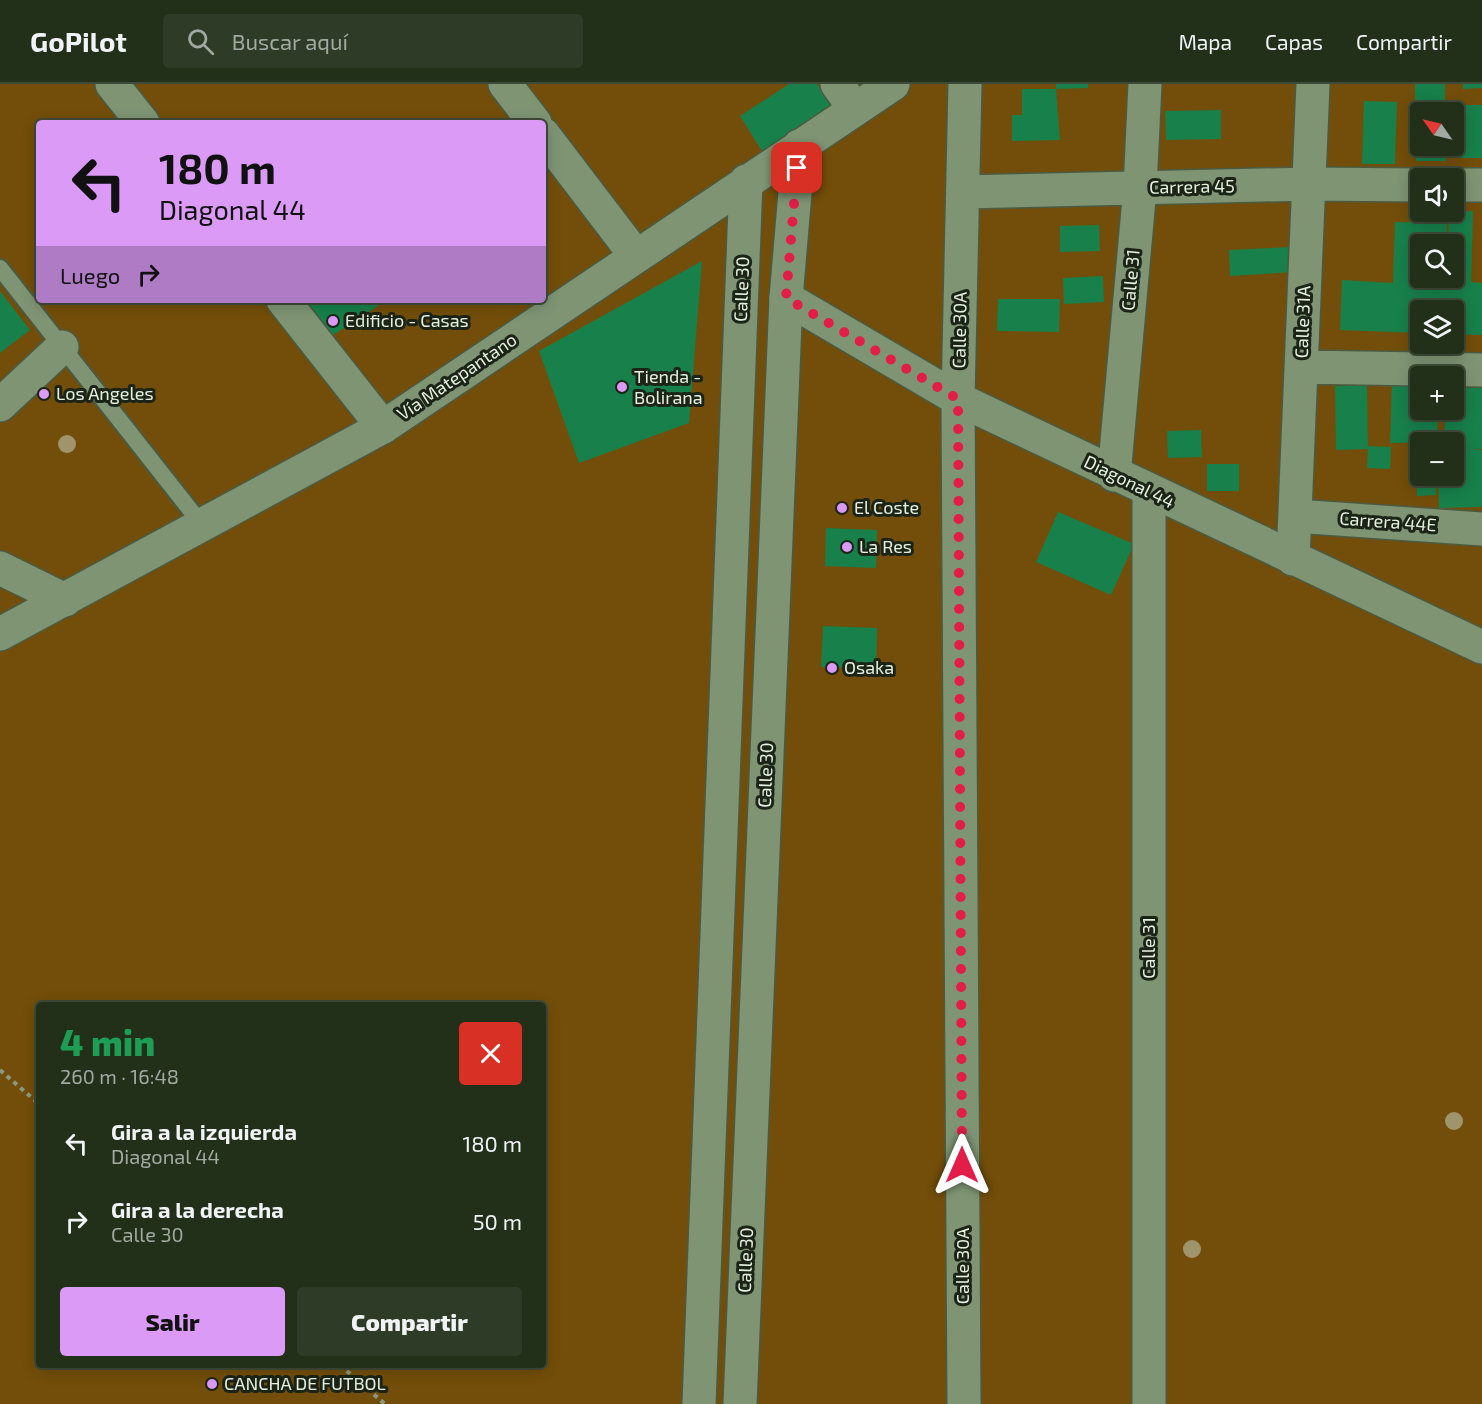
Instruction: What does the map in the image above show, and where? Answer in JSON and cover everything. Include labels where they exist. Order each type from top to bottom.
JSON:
[{"type":"street","points":[[112,84],[141,120]]},
{"type":"street","points":[[505,84],[533,120]]},
{"type":"street","name":"Vía Matepantano","points":[[0,634],[383,427],[798,146],[846,97],[893,84]]},
{"type":"street","name":"Calle 30A","points":[[964,1404],[958,399],[965,84]]},
{"type":"street","name":"Calle 31","points":[[1114,475],[1140,188],[1145,84]]},
{"type":"street","name":"Calle 31A","points":[[1293,559],[1313,84]]},
{"type":"street","points":[[546,138],[636,256]]},
{"type":"street","name":"Calle 30","points":[[740,1404],[786,298],[798,146]]},
{"type":"street","name":"Calle 30","points":[[699,1404],[746,181]]},
{"type":"street","name":"Carrera 45","points":[[963,192],[1309,184],[1410,185]]},
{"type":"street","points":[[1464,185],[1482,185]]},
{"type":"street","name":"Diagonal 44","points":[[786,298],[958,399],[1149,492],[1482,647]]},
{"type":"street","points":[[284,303],[383,427]]},
{"type":"street","points":[[0,405],[62,347]]},
{"type":"street","points":[[1301,367],[1482,370]]},
{"type":"street","name":"Calle 31","points":[[1149,492],[1149,1404]]},
{"type":"street","name":"Carrera 44E","points":[[1294,516],[1482,529]]},
{"type":"street","points":[[0,568],[65,600]]},
{"type":"lane","points":[[0,268],[203,526]]},
{"type":"path","points":[[0,1070],[36,1101]]},
{"type":"path","points":[[343,1368],[385,1404]]},
{"type":"shaded area","points":[[0,84],[1482,84],[1482,1404],[0,1404]]},
{"type":"building","points":[[789,84],[817,84],[836,115],[767,159],[740,116]]},
{"type":"building","points":[[1056,84],[1088,84],[1088,88],[1056,89]]},
{"type":"building","points":[[1415,84],[1445,84],[1445,102],[1415,102]]},
{"type":"building","points":[[1463,84],[1482,84],[1482,88],[1463,89]]},
{"type":"building","points":[[1022,89],[1056,89],[1060,140],[1012,141],[1012,115],[1022,115]]},
{"type":"building","points":[[1364,101],[1397,102],[1395,164],[1362,164]]},
{"type":"building","points":[[1464,105],[1482,105],[1482,158],[1458,158],[1458,156],[1464,156]]},
{"type":"building","points":[[1221,110],[1221,139],[1166,140],[1165,111]]},
{"type":"building","points":[[1416,156],[1446,156],[1446,161],[1416,161]]},
{"type":"building","points":[[1464,211],[1473,211],[1471,282],[1482,283],[1482,335],[1464,334],[1464,300],[1410,300],[1410,333],[1340,330],[1342,280],[1393,283],[1395,222],[1447,223],[1446,234],[1410,234],[1410,288],[1464,288],[1464,234],[1448,234],[1449,222],[1464,222]]},
{"type":"building","points":[[1099,225],[1100,251],[1060,252],[1060,226]]},
{"type":"building","points":[[1292,247],[1294,272],[1230,276],[1229,250]]},
{"type":"building","name":"Tienda - Bolirana","points":[[702,261],[689,423],[579,463],[539,351]]},
{"type":"building","points":[[1103,276],[1104,302],[1064,304],[1063,278]]},
{"type":"building","points":[[0,291],[30,330],[0,353]]},
{"type":"building","points":[[998,299],[1060,299],[1059,332],[997,331]]},
{"type":"building","name":"Edificio - Casas","points":[[299,303],[382,303],[324,341]]},
{"type":"building","points":[[1392,383],[1410,384],[1410,420],[1438,420],[1437,432],[1410,432],[1410,443],[1390,443]]},
{"type":"building","points":[[1367,385],[1368,446],[1391,447],[1390,469],[1367,468],[1368,449],[1336,450],[1335,386]]},
{"type":"building","points":[[1464,388],[1482,388],[1482,449],[1464,448],[1464,432],[1444,432],[1445,420],[1464,420]]},
{"type":"building","points":[[1201,430],[1202,457],[1168,458],[1167,431]]},
{"type":"building","points":[[1464,448],[1482,450],[1482,507],[1439,508],[1438,486],[1464,486]]},
{"type":"building","points":[[1207,464],[1239,464],[1239,491],[1207,491]]},
{"type":"building","points":[[1417,486],[1436,486],[1436,495],[1417,496]]},
{"type":"building","points":[[1058,512],[1134,544],[1111,595],[1036,562]]},
{"type":"building","points":[[826,528],[877,530],[876,568],[825,566]]},
{"type":"building","points":[[823,626],[877,628],[876,669],[821,667]]},
{"type":"place","name":"Edificio - Casas","points":[[333,321]]},
{"type":"place","name":"Tienda - Bolirana","points":[[622,387]]},
{"type":"place","name":"Los Angeles","points":[[44,394]]},
{"type":"place","name":"El Coste","points":[[842,508]]},
{"type":"place","name":"La Res","points":[[847,547]]},
{"type":"place","name":"Osaka","points":[[832,668]]},
{"type":"place","name":"CANCHA DE FUTBOL","points":[[212,1384]]},
{"type":"route","points":[[797,168],[786,298],[958,399],[962,1165]]}]
